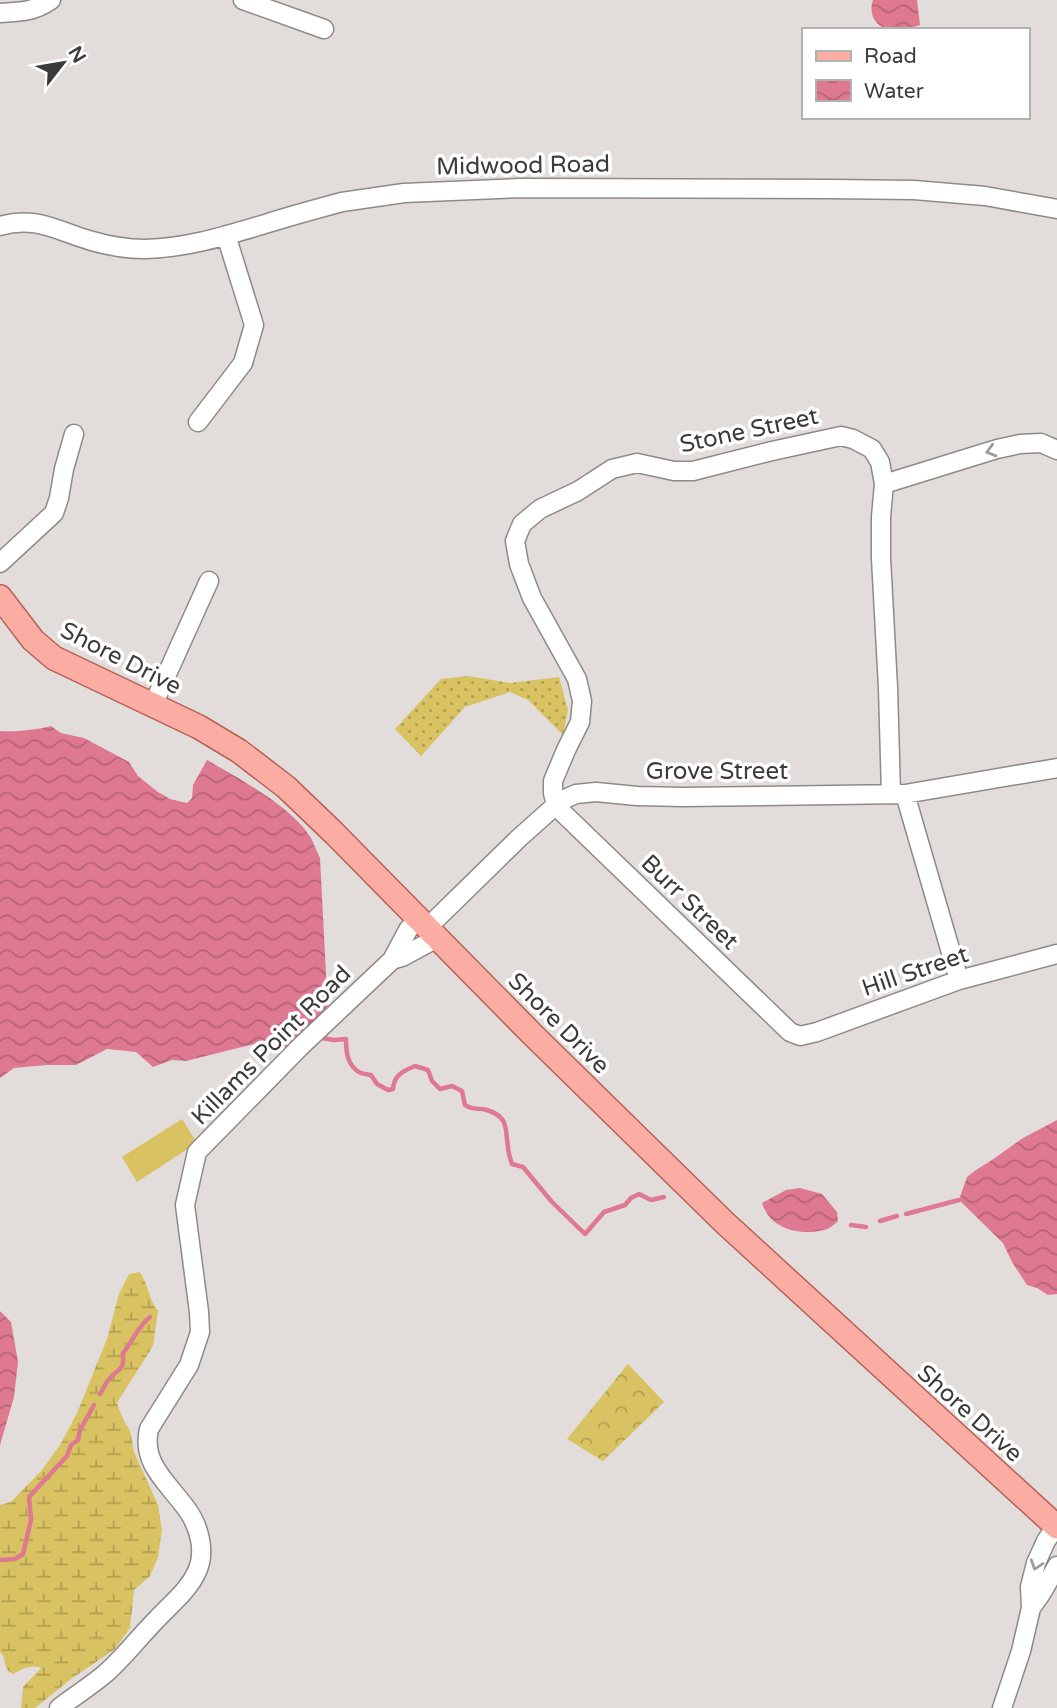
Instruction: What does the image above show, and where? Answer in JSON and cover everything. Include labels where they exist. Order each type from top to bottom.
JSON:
[{"type":"main road","name":"Shore Drive","points":[[0,597],[27,634],[48,653],[206,731],[269,773],[319,818],[533,1035],[724,1223],[1056,1527]]},
{"type":"street","points":[[0,13],[41,8],[51,0]]},
{"type":"street","points":[[243,0],[324,29]]},
{"type":"street","name":"Midwood Road","points":[[0,226],[29,222],[92,241],[144,249],[184,246],[342,202],[404,193],[520,188],[914,190],[985,196],[1057,209]]},
{"type":"street","points":[[198,422],[243,363],[254,325],[226,236]]},
{"type":"street","points":[[0,564],[54,513],[74,434]]},
{"type":"street","name":"Stone Street","points":[[556,805],[552,793],[553,781],[580,722],[582,701],[577,679],[532,598],[519,564],[515,541],[522,524],[540,509],[578,491],[612,469],[636,463],[674,471],[693,471],[841,436],[853,439],[872,449],[880,462],[884,484],[881,558],[888,688],[898,794],[959,980]]},
{"type":"street","points":[[884,484],[1020,444],[1041,443],[1057,450]]},
{"type":"street","points":[[153,705],[209,581]]},
{"type":"street","name":"Grove Street","points":[[427,928],[519,838],[556,805],[576,794],[596,792],[683,797],[898,794],[1057,768]]},
{"type":"street","name":"Burr Street","points":[[556,805],[790,1032]]},
{"type":"street","name":"Killams Point Road","points":[[59,1708],[106,1672],[129,1650],[184,1593],[199,1568],[199,1533],[188,1511],[156,1469],[148,1454],[146,1441],[149,1429],[189,1365],[200,1332],[186,1205],[197,1152],[301,1046],[392,960],[408,930],[427,928]]},
{"type":"street","name":"Killams Point Road","points":[[392,960],[402,957],[427,928]]},
{"type":"street","name":"Hill Street","points":[[790,1032],[800,1036],[817,1032],[959,980],[1057,954]]},
{"type":"street","points":[[1002,1708],[1021,1651],[1031,1608],[1030,1587],[1036,1563],[1045,1541],[1056,1527]]},
{"type":"street","points":[[1031,1608],[1057,1566]]},
{"type":"green space","points":[[468,676],[510,683],[559,677],[568,710],[563,735],[528,700],[510,692],[465,707],[421,756],[395,729],[441,679]]},
{"type":"green space","points":[[182,1119],[197,1143],[137,1182],[122,1157]]},
{"type":"green space","points":[[140,1272],[158,1311],[153,1346],[117,1403],[130,1431],[134,1452],[158,1505],[162,1530],[158,1557],[150,1576],[134,1590],[130,1628],[115,1649],[35,1708],[21,1708],[23,1687],[41,1668],[30,1667],[13,1674],[7,1670],[0,1652],[0,1505],[11,1502],[42,1470],[60,1445],[77,1413],[107,1339],[119,1294],[129,1274]]},
{"type":"green space","points":[[628,1364],[664,1402],[603,1461],[567,1439]]},
{"type":"water","points":[[873,0],[917,0],[920,25],[910,28],[885,28],[876,22],[871,8]]},
{"type":"water","points":[[51,726],[61,733],[84,738],[129,762],[138,776],[158,792],[170,799],[187,803],[192,798],[193,785],[207,760],[264,794],[303,826],[320,858],[328,1013],[289,1050],[274,1039],[186,1061],[172,1060],[153,1067],[136,1052],[107,1049],[76,1065],[14,1068],[0,1078],[0,731]]},
{"type":"water","points":[[1057,1120],[1057,1294],[1048,1295],[1027,1285],[1003,1243],[959,1200],[967,1177],[1023,1138]]},
{"type":"water","points":[[800,1188],[822,1194],[837,1212],[838,1221],[826,1229],[805,1232],[787,1229],[772,1219],[762,1203],[786,1190]]},
{"type":"water","points":[[0,1311],[11,1322],[18,1362],[14,1397],[0,1445]]},
{"type":"waterway","points":[[322,1038],[346,1039],[352,1066],[360,1073],[371,1075],[377,1084],[388,1090],[393,1089],[400,1074],[415,1066],[428,1070],[432,1081],[440,1089],[452,1086],[462,1091],[465,1105],[468,1107],[487,1110],[499,1116],[505,1124],[512,1164],[523,1167],[552,1202],[585,1234],[604,1212],[625,1205],[639,1194],[651,1200],[664,1197]]},
{"type":"waterway","points":[[906,1214],[959,1200]]},
{"type":"waterway","points":[[880,1221],[897,1216]]},
{"type":"waterway","points":[[851,1225],[866,1227]]},
{"type":"waterway","points":[[100,1394],[122,1367],[123,1353],[150,1317]]},
{"type":"waterway","points":[[0,1560],[15,1559],[23,1554],[31,1520],[29,1497],[67,1456],[71,1445],[78,1440],[80,1430],[94,1405]]}]
